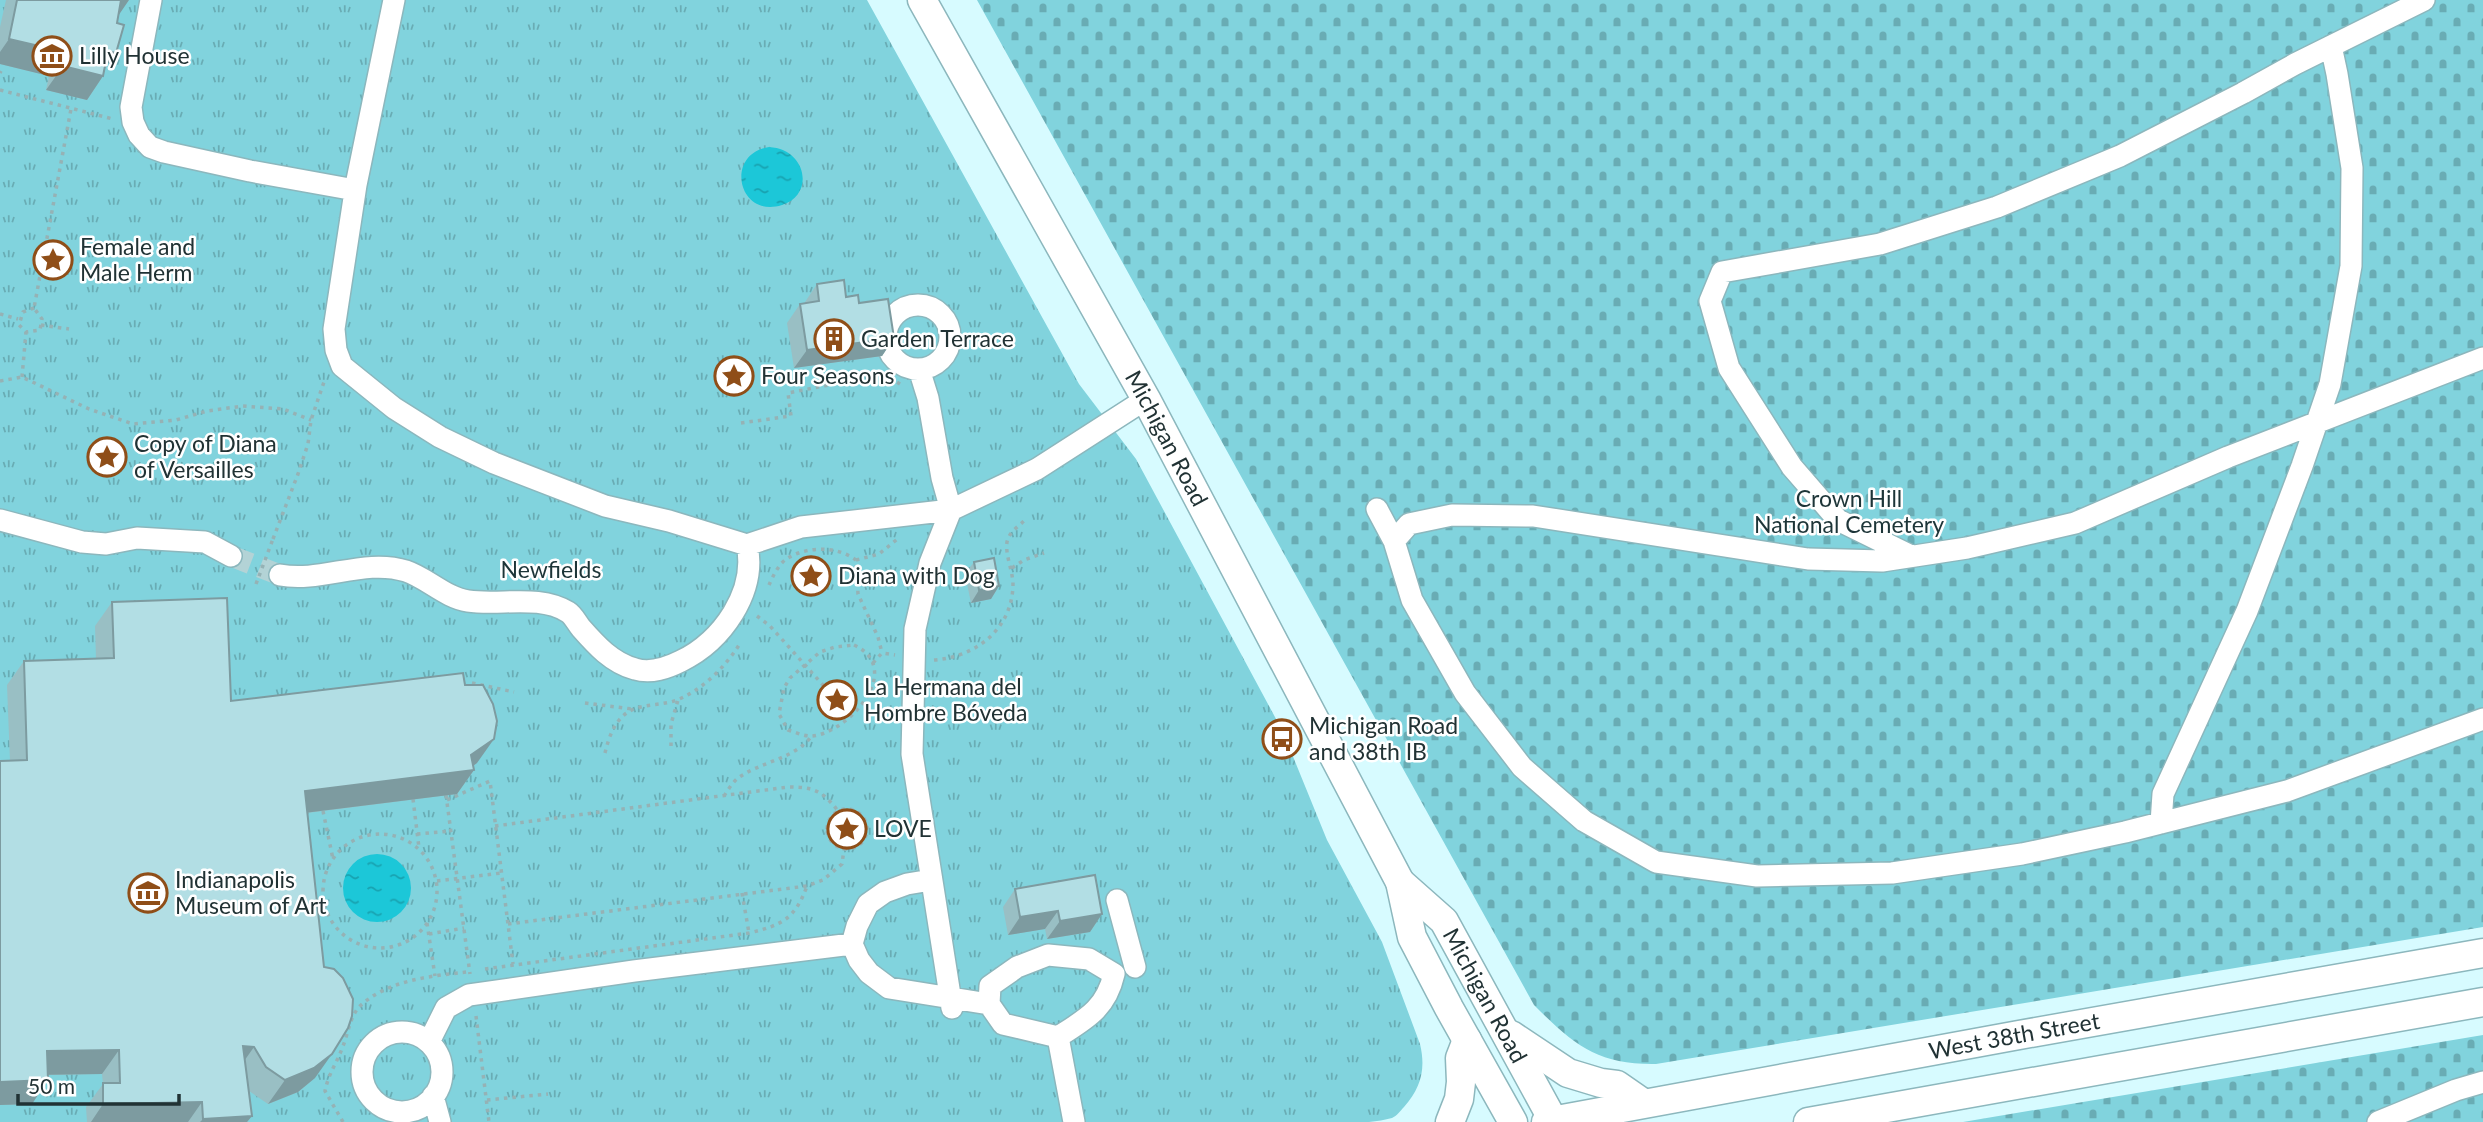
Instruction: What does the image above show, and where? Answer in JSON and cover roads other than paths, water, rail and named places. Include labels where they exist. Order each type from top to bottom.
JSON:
[{"type":"main road","name":"Michigan Road","points":[[922,0],[1146,399],[1400,882],[1412,937],[1513,1122]]},
{"type":"main road","name":"Michigan Road","points":[[1400,882],[1444,921],[1551,1121]]},
{"type":"main road","name":"West 38th Street","points":[[1551,1121],[2483,953]]},
{"type":"main road","points":[[1808,1122],[2483,1002]]},
{"type":"main road","points":[[1504,1031],[1568,1073],[1617,1085],[1643,1103]]},
{"type":"main road","points":[[1450,1122],[1459,1099],[1460,1058],[1467,1040]]},
{"type":"lane","points":[[150,0],[131,107],[133,122],[139,135],[150,147],[250,171],[355,190]]},
{"type":"lane","points":[[393,0],[355,190],[334,329],[335,350],[342,366],[394,408],[440,437],[494,463],[605,506],[747,545],[801,527],[951,510],[1037,469],[1146,399]]},
{"type":"lane","points":[[1911,556],[1838,520],[1792,467],[1730,368],[1710,301],[1722,272],[1880,244],[1997,207],[2120,156],[2424,0]]},
{"type":"lane","points":[[2161,823],[2163,794],[2247,611],[2330,384],[2351,266],[2352,167],[2330,46]]},
{"type":"lane","points":[[1394,541],[1409,524],[1452,515],[1533,516],[1808,559],[1882,561],[1967,548],[2074,523],[2228,457],[2483,358]]},
{"type":"lane","points":[[919,369],[928,398],[942,478],[951,510],[930,564],[915,629],[912,754],[952,1003]]},
{"type":"lane","points":[[1377,509],[1394,541],[1412,600],[1465,693],[1522,767],[1584,821],[1656,862],[1757,876],[1892,873],[2022,854],[2287,791],[2483,719]]},
{"type":"lane","points":[[0,520],[82,542],[106,544],[137,538],[205,542],[231,556]]},
{"type":"lane","points":[[1827,560],[1841,541],[1838,520]]},
{"type":"lane","points":[[280,575],[295,578],[372,567],[406,571],[466,601],[540,602],[569,612],[596,646],[614,659],[636,670],[663,670],[697,653],[730,619],[745,589],[750,560],[747,545]]},
{"type":"lane","points":[[931,880],[885,892],[868,904],[852,944],[859,960],[869,973],[889,988],[952,1003],[989,1004]]},
{"type":"lane","points":[[1117,900],[1135,967]]},
{"type":"lane","points":[[429,1042],[446,1008],[473,995],[634,971],[852,944]]},
{"type":"lane","points":[[1048,955],[1089,959],[1114,974],[1110,994],[1086,1019],[1058,1037],[1003,1024],[989,1004],[990,986],[1017,967],[1048,955]]},
{"type":"lane","points":[[390,1034],[417,1034],[429,1042],[437,1053],[442,1070],[440,1084],[433,1096],[422,1106],[410,1111],[392,1111],[379,1105],[369,1095],[363,1083],[362,1069],[368,1050],[378,1040],[390,1034]]},
{"type":"lane","points":[[1058,1037],[1074,1122]]},
{"type":"lane","points":[[2378,1122],[2456,1090],[2483,1083]]},
{"type":"lane","points":[[433,1096],[440,1122]]},
{"type":"water","points":[[769,147],[792,156],[799,164],[802,183],[792,200],[782,205],[767,207],[755,203],[747,195],[742,184],[742,172],[746,161],[755,152]]},
{"type":"water","points":[[370,854],[384,854],[396,859],[406,869],[411,888],[406,907],[396,917],[384,922],[370,922],[358,917],[348,907],[343,895],[343,881],[348,869],[358,859]]},
{"type":"tunnel","points":[[231,556],[280,575]]},
{"type":"place","name":"Lilly House","points":[[52,56]]},
{"type":"place","name":"Female and Male Herm","points":[[53,260]]},
{"type":"place","name":"Garden Terrace","points":[[834,339]]},
{"type":"place","name":"Four Seasons","points":[[734,376]]},
{"type":"place","name":"Copy of Diana of Versailles","points":[[107,457]]},
{"type":"place","name":"Diana with Dog","points":[[811,576]]},
{"type":"place","name":"La Hermana del Hombre Bóveda","points":[[837,700]]},
{"type":"place","name":"Michigan Road and 38th IB","points":[[1282,739]]},
{"type":"place","name":"LOVE","points":[[847,829]]},
{"type":"place","name":"Indianapolis Museum of Art","points":[[148,893]]},
{"type":"park label","name":"Crown Hill National Cemetery","points":[[1849,512]]},
{"type":"park label","name":"Newfields","points":[[551,570]]}]
